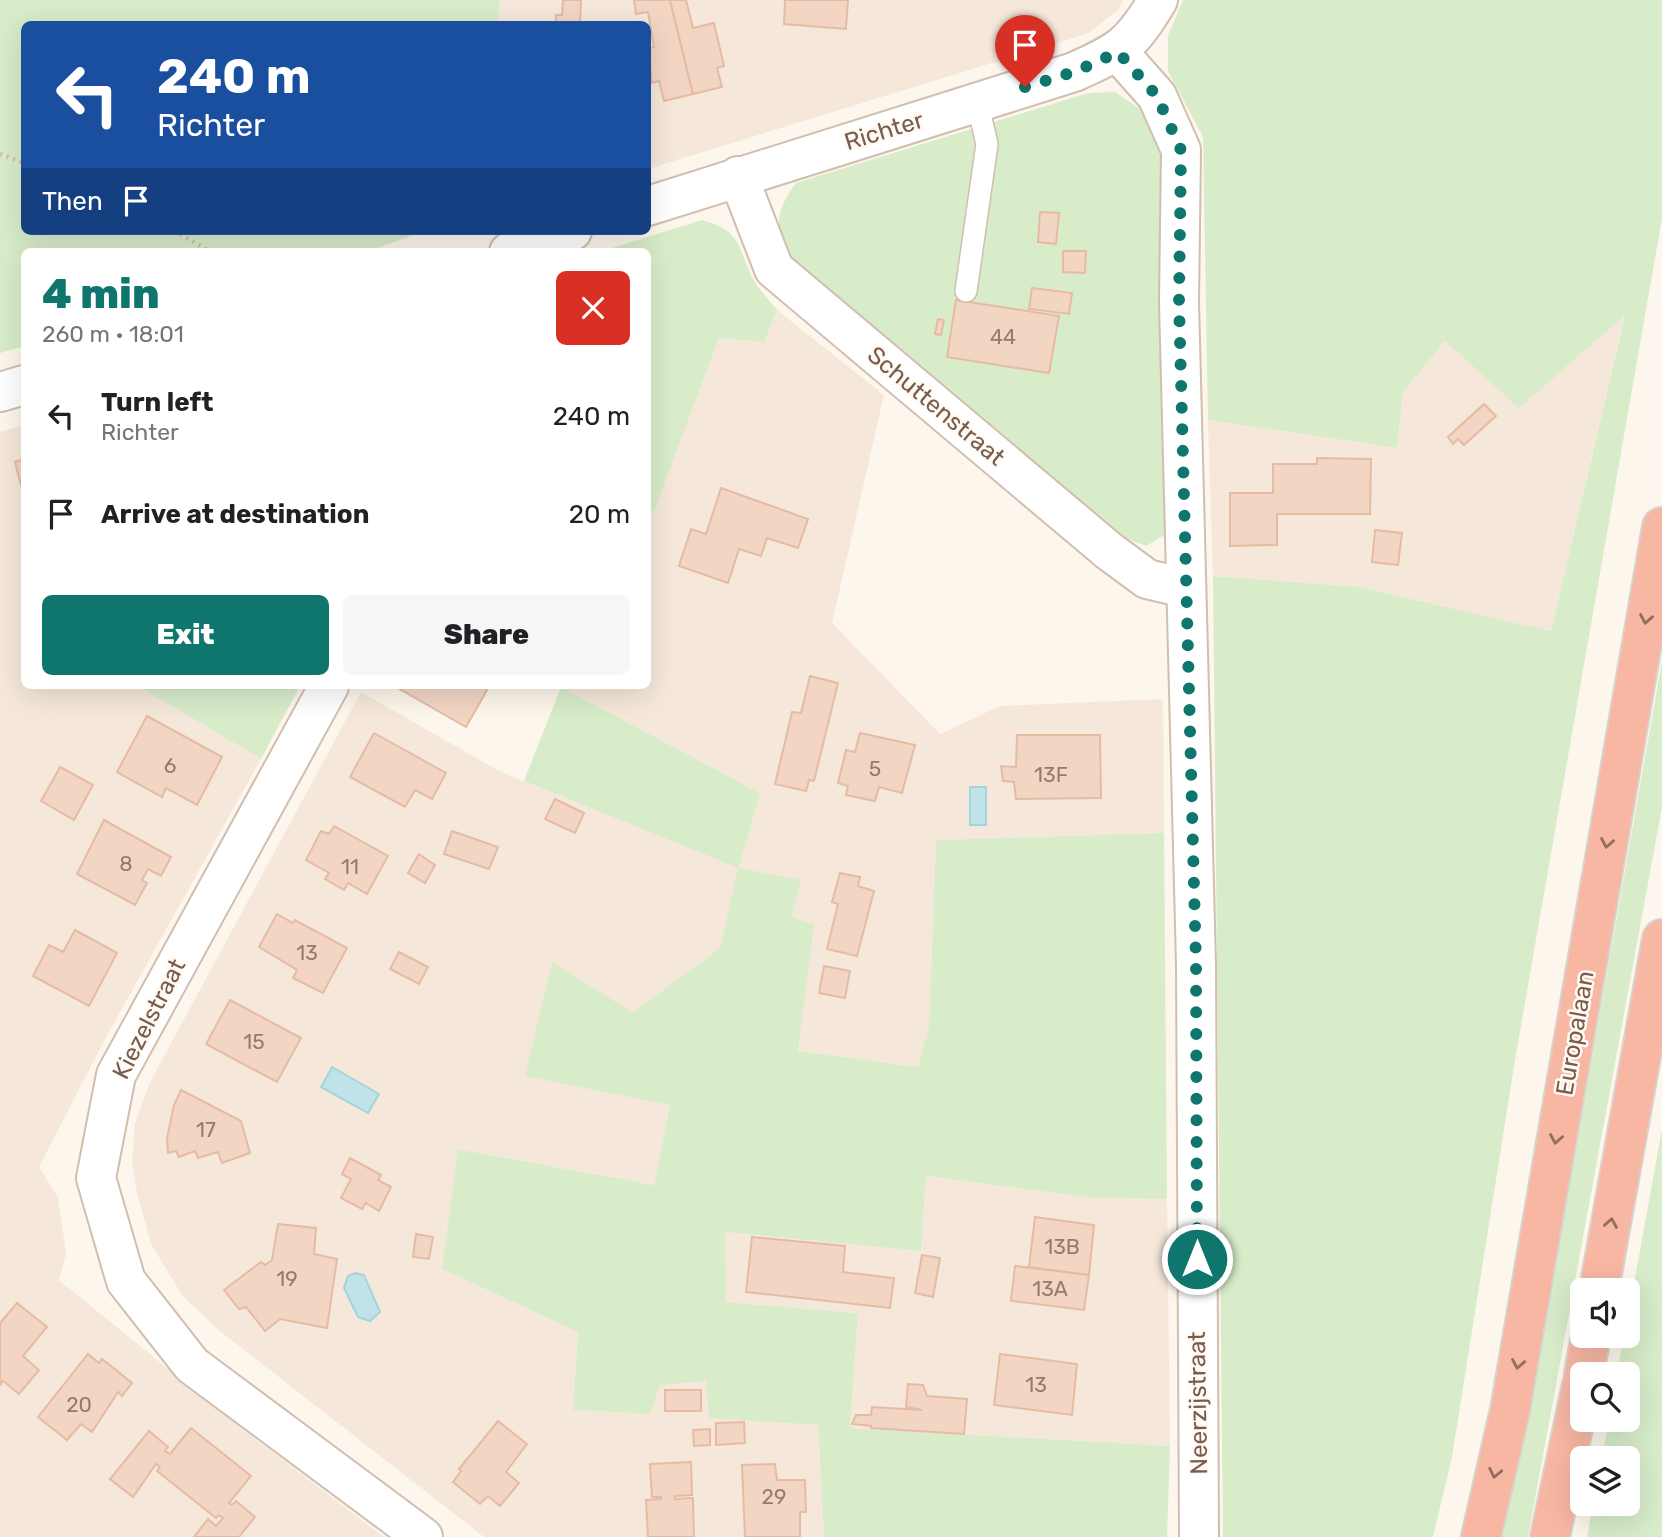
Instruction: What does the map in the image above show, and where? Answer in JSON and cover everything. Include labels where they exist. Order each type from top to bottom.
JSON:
[{"type":"highway","name":"Europalaan","points":[[1481,1537],[1510,1410],[1662,527]]},
{"type":"highway","points":[[1601,1278],[1662,939]]},
{"type":"highway","points":[[1550,1537],[1572,1432]]},
{"type":"street","points":[[1118,52],[1142,26],[1158,0]]},
{"type":"street","name":"Richter","points":[[651,205],[1074,72],[1118,52]]},
{"type":"street","name":"Neerzijstraat","points":[[1118,52],[1157,96],[1181,150],[1179,302],[1196,964],[1199,1537]]},
{"type":"street","name":"Schuttenstraat","points":[[738,176],[774,269],[1109,551],[1147,579],[1185,588]]},
{"type":"street","points":[[521,248],[560,235]]},
{"type":"street","points":[[0,392],[21,387]]},
{"type":"street","name":"Kiezelstraat","points":[[327,689],[116,1075],[96,1178],[126,1280],[192,1365],[423,1537]]},
{"type":"lane","points":[[966,291],[987,144],[977,102]]},
{"type":"path","points":[[0,154],[21,162]]},
{"type":"path","points":[[181,235],[205,248]]},
{"type":"shaded area","points":[[500,0],[1123,0],[1119,9],[1089,33],[651,168],[651,21],[498,21]]},
{"type":"shaded area","points":[[777,310],[884,395],[832,623],[940,734],[1000,706],[1163,699],[1164,833],[936,840],[929,1026],[918,1067],[798,1051],[813,924],[791,917],[720,948],[633,1014],[552,963],[543,1010],[670,1104],[654,1185],[459,1149],[442,1269],[578,1332],[573,1410],[650,1414],[660,1384],[707,1381],[710,1418],[818,1425],[824,1537],[484,1537],[216,1328],[182,1295],[151,1244],[137,1193],[132,1160],[135,1123],[150,1082],[361,692],[499,771],[739,868],[760,793],[565,689],[651,689],[651,510],[653,511],[719,338],[764,342]]},
{"type":"shaded area","points":[[1625,313],[1551,631],[1359,587],[1213,576],[1208,420],[1397,448],[1403,392],[1445,341]]},
{"type":"shaded area","points":[[21,426],[21,689],[143,689],[261,759],[104,1041],[39,1167],[58,1197],[66,1254],[59,1280],[237,1425],[384,1537],[0,1537],[0,432]]},
{"type":"shaded area","points":[[926,1176],[1093,1198],[1167,1199],[1170,1446],[850,1428],[858,1313],[726,1302],[725,1231],[921,1251]]},
{"type":"green space","points":[[0,0],[500,0],[498,21],[21,21],[21,235],[413,235],[378,248],[21,248],[21,347],[0,353]]},
{"type":"green space","points":[[1183,0],[1662,0],[1662,218],[1515,1060],[1452,1457],[1433,1537],[1223,1537],[1213,576],[1359,587],[1551,631],[1625,315],[1519,408],[1445,341],[1403,392],[1397,448],[1208,420],[1203,137],[1168,71],[1168,36]]},
{"type":"green space","points":[[1115,92],[1146,113],[1163,144],[1168,509],[1165,535],[1146,546],[1126,538],[788,261],[779,229],[783,204],[796,183],[1088,93]]},
{"type":"green space","points":[[702,220],[716,225],[732,235],[755,283],[777,310],[764,342],[719,338],[654,511],[651,510],[651,248],[612,248]]},
{"type":"green space","points":[[1662,661],[1662,807],[1576,1278],[1570,1278],[1570,1308],[1528,1537],[1502,1537],[1552,1284]]},
{"type":"green space","points":[[143,689],[298,689],[261,759]]},
{"type":"green space","points":[[560,689],[565,689],[760,793],[739,868],[801,880],[791,917],[814,924],[798,1051],[918,1067],[929,1026],[936,840],[1164,833],[1167,1199],[1093,1198],[926,1176],[921,1251],[725,1232],[726,1302],[858,1313],[850,1428],[1170,1446],[1167,1537],[824,1537],[818,1425],[709,1418],[706,1381],[660,1385],[650,1414],[573,1410],[578,1332],[442,1269],[458,1149],[654,1185],[670,1105],[525,1076],[552,962],[633,1013],[720,948],[738,868],[524,781]]},
{"type":"green space","points":[[1662,1129],[1662,1537],[1587,1537],[1591,1516],[1640,1516],[1640,1446],[1604,1446],[1607,1432],[1640,1432],[1640,1362],[1619,1362],[1622,1348],[1640,1348],[1640,1278],[1635,1278]]},
{"type":"water","points":[[970,787],[986,787],[986,825],[970,825]]},
{"type":"water","points":[[332,1067],[379,1094],[368,1113],[321,1087]]},
{"type":"water","points":[[355,1273],[364,1275],[380,1312],[370,1321],[358,1317],[344,1288],[348,1276]]},
{"type":"building","points":[[563,0],[581,0],[580,21],[556,21],[556,15],[562,15]]},
{"type":"building","points":[[634,0],[670,0],[693,94],[664,101],[659,81],[652,83],[651,48],[654,47],[651,21],[648,12],[636,14]]},
{"type":"building","points":[[670,0],[686,0],[693,28],[714,23],[724,66],[717,68],[722,87],[693,94]]},
{"type":"building","points":[[785,0],[848,0],[846,29],[784,24]]},
{"type":"building","points":[[1040,212],[1059,213],[1056,244],[1038,242]]},
{"type":"building","points":[[1063,251],[1086,251],[1085,273],[1063,272]]},
{"type":"building","points":[[1032,288],[1072,293],[1069,314],[1029,309]]},
{"type":"building","points":[[956,300],[1059,316],[1049,373],[947,357]]},
{"type":"building","points":[[938,319],[944,320],[941,335],[935,334]]},
{"type":"building","points":[[1484,404],[1496,416],[1464,445],[1458,439],[1453,444],[1448,437]]},
{"type":"building","points":[[1317,458],[1371,459],[1370,514],[1277,514],[1277,545],[1230,546],[1230,493],[1273,493],[1273,464],[1317,464]]},
{"type":"building","points":[[21,460],[21,485],[15,462]]},
{"type":"building","points":[[721,488],[808,519],[798,548],[767,538],[761,556],[739,549],[728,583],[679,566],[691,529],[706,534]]},
{"type":"building","points":[[1375,530],[1402,533],[1398,565],[1372,562]]},
{"type":"building","points":[[810,676],[838,683],[814,781],[809,780],[806,791],[775,784],[792,712],[801,713]]},
{"type":"building","points":[[400,689],[487,690],[466,727]]},
{"type":"building","points":[[147,716],[222,757],[197,805],[166,788],[162,797],[117,772]]},
{"type":"building","points":[[374,733],[446,773],[432,799],[415,790],[405,807],[350,777]]},
{"type":"building","points":[[860,733],[915,745],[902,793],[879,787],[875,801],[846,795],[848,786],[838,783],[846,750],[855,752]]},
{"type":"building","points":[[1017,735],[1100,735],[1101,798],[1016,799],[1014,782],[1003,781],[1001,766],[1016,767]]},
{"type":"building","points":[[60,767],[93,785],[74,820],[41,801]]},
{"type":"building","points":[[555,799],[584,813],[575,833],[545,819]]},
{"type":"building","points":[[104,820],[171,857],[161,876],[148,869],[142,880],[147,883],[135,905],[77,874]]},
{"type":"building","points":[[334,826],[388,856],[367,894],[348,883],[344,890],[325,879],[329,873],[306,860],[321,831],[329,834]]},
{"type":"building","points":[[452,831],[498,847],[489,869],[444,854]]},
{"type":"building","points":[[419,854],[435,865],[425,883],[408,873]]},
{"type":"building","points":[[840,873],[860,877],[858,886],[874,891],[857,956],[827,949],[838,904],[832,902]]},
{"type":"building","points":[[277,914],[293,923],[295,920],[347,948],[323,993],[293,978],[297,970],[259,947]]},
{"type":"building","points":[[75,930],[117,953],[89,1006],[33,976],[49,945],[63,952]]},
{"type":"building","points":[[399,952],[428,967],[419,984],[390,969]]},
{"type":"building","points":[[824,966],[850,971],[845,998],[819,993]]},
{"type":"building","points":[[230,1000],[301,1038],[277,1082],[206,1044]]},
{"type":"building","points":[[181,1090],[241,1121],[250,1153],[222,1163],[218,1152],[198,1158],[195,1151],[179,1157],[176,1151],[168,1153],[167,1138],[174,1105]]},
{"type":"building","points":[[350,1158],[381,1175],[378,1180],[391,1187],[379,1211],[366,1203],[362,1209],[341,1198],[351,1179],[342,1174]]},
{"type":"building","points":[[1035,1217],[1094,1225],[1089,1275],[1029,1267]]},
{"type":"building","points":[[278,1224],[316,1228],[314,1254],[337,1259],[327,1328],[280,1319],[265,1331],[246,1307],[239,1309],[224,1290],[261,1262],[265,1265],[272,1260]]},
{"type":"building","points":[[416,1234],[433,1237],[429,1259],[413,1257]]},
{"type":"building","points":[[752,1237],[845,1246],[843,1272],[894,1278],[890,1308],[746,1292]]},
{"type":"building","points":[[922,1255],[940,1258],[933,1297],[915,1293]]},
{"type":"building","points":[[1015,1266],[1089,1275],[1084,1310],[1011,1301]]},
{"type":"building","points":[[17,1303],[47,1327],[23,1356],[39,1370],[19,1394],[3,1381],[0,1385],[0,1323]]},
{"type":"building","points":[[88,1354],[99,1363],[102,1359],[132,1383],[122,1396],[118,1392],[92,1432],[81,1424],[67,1440],[38,1417]]},
{"type":"building","points":[[1000,1354],[1077,1364],[1072,1415],[994,1405]]},
{"type":"building","points":[[908,1384],[923,1385],[927,1396],[967,1399],[964,1434],[871,1428],[852,1424],[856,1415],[871,1415],[872,1407],[922,1410],[906,1407]]},
{"type":"building","points":[[665,1390],[701,1390],[701,1411],[665,1411]]},
{"type":"building","points":[[498,1421],[527,1444],[506,1472],[519,1483],[500,1506],[488,1496],[480,1504],[453,1482],[461,1471],[459,1469]]},
{"type":"building","points":[[744,1422],[745,1443],[716,1445],[716,1423]]},
{"type":"building","points":[[191,1428],[251,1476],[229,1503],[232,1505],[236,1501],[255,1517],[239,1537],[194,1537],[208,1519],[216,1526],[223,1518],[219,1515],[216,1518],[157,1471],[160,1467],[156,1464],[133,1497],[110,1479],[149,1431],[168,1447],[165,1451],[170,1454]]},
{"type":"building","points":[[710,1429],[710,1445],[694,1446],[693,1430]]},
{"type":"building","points":[[691,1462],[692,1495],[675,1496],[675,1499],[693,1498],[694,1537],[648,1537],[646,1500],[661,1499],[652,1497],[650,1464]]},
{"type":"building","points":[[775,1464],[777,1480],[805,1480],[806,1512],[800,1512],[800,1537],[745,1537],[742,1465]]},
{"type":"route","points":[[1025,87],[1074,72],[1118,52],[1157,96],[1181,150],[1179,302],[1196,964],[1197,1259]]}]
